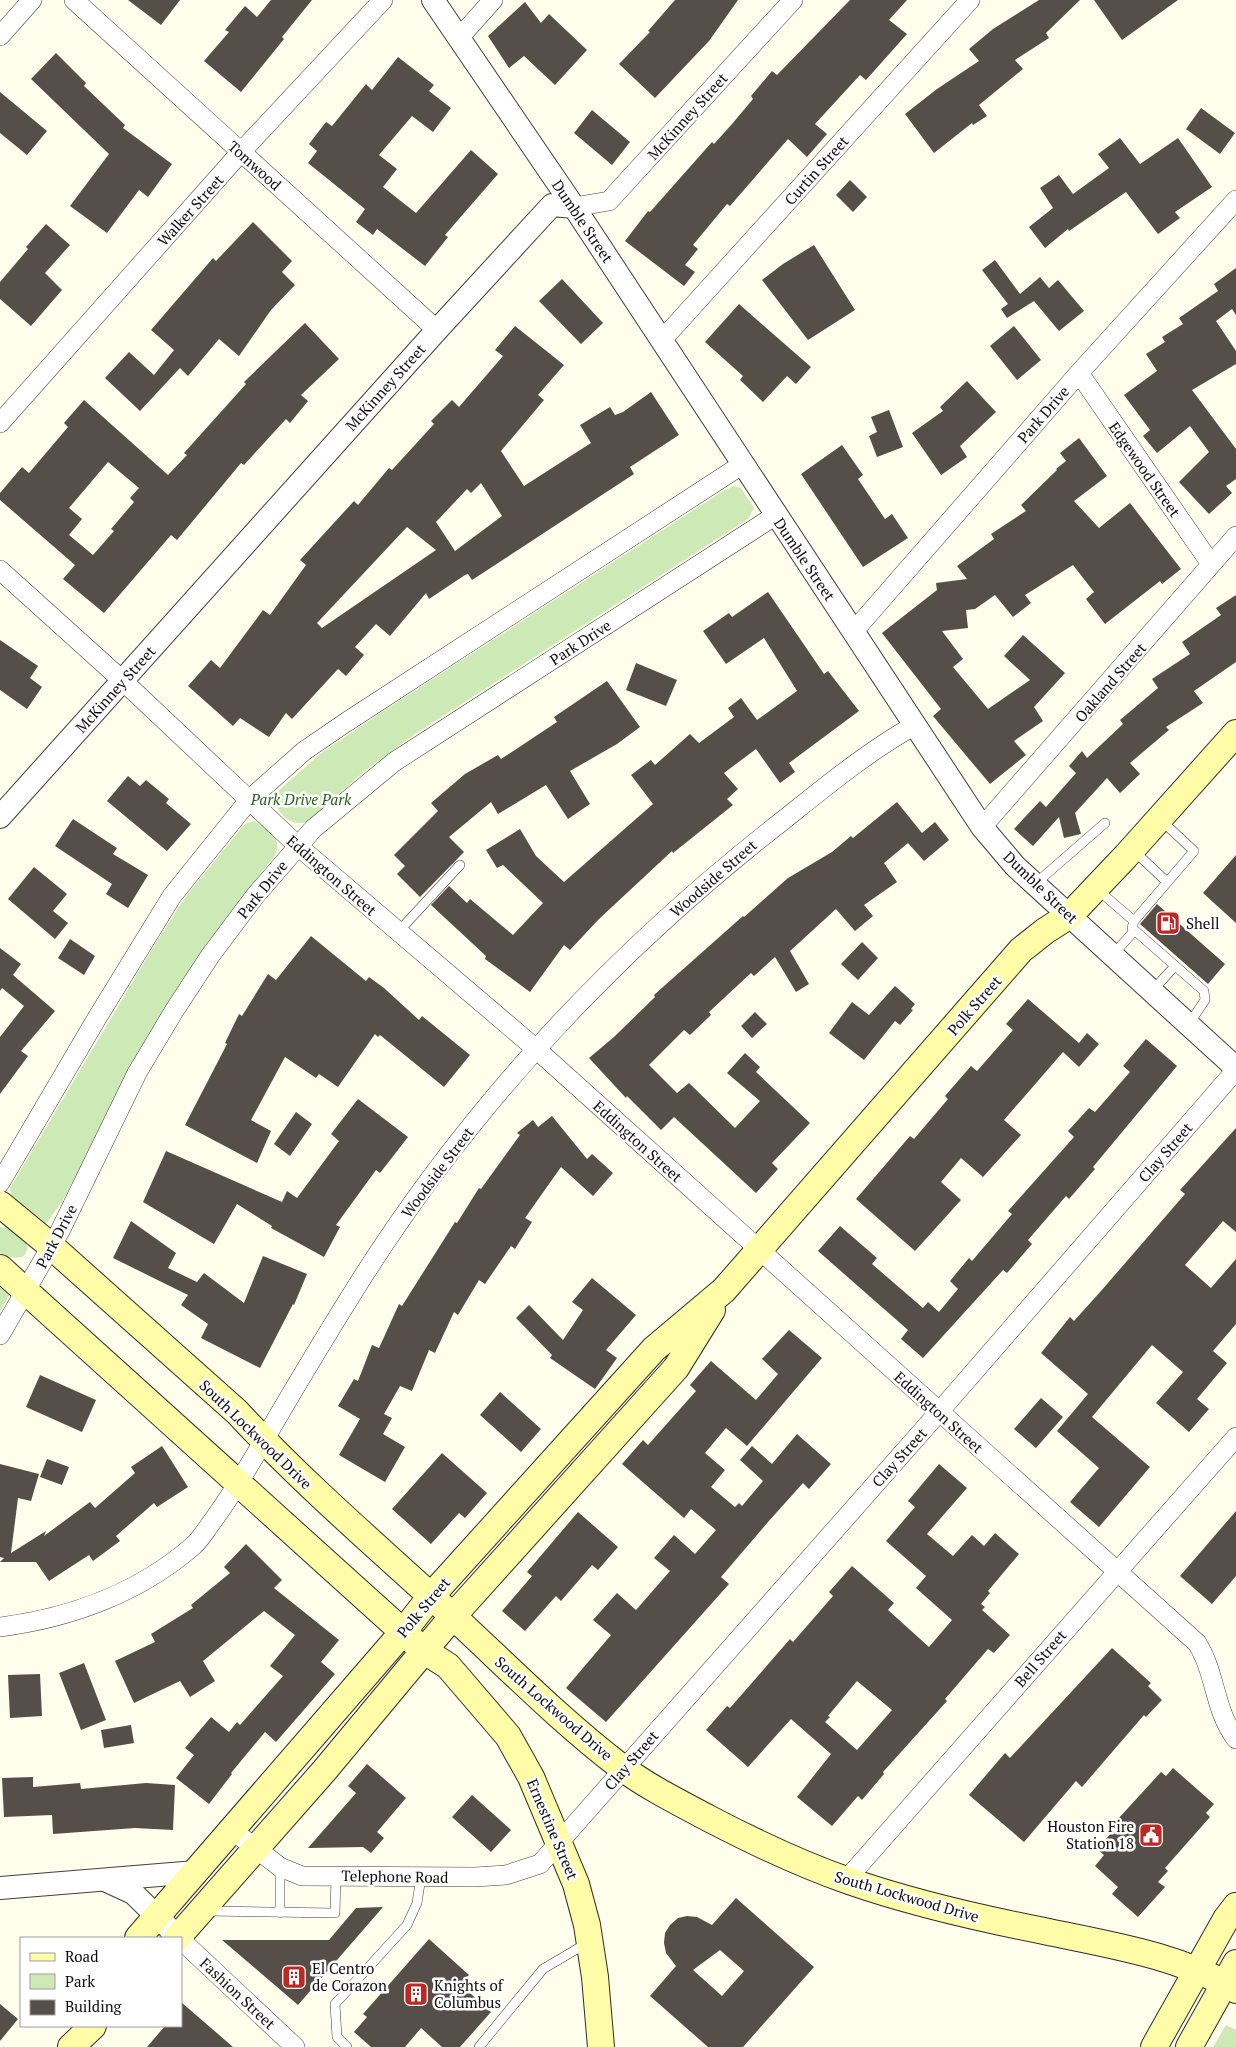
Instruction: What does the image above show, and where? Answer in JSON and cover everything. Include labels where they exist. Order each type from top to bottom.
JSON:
[{"type":"main road","name":"Polk Street","points":[[139,1937],[403,1632],[431,1596],[654,1349],[724,1290],[1021,950],[1045,931],[1070,915],[1160,819],[1236,733]]},
{"type":"main road","name":"South Lockwood Drive","points":[[0,1204],[51,1246],[238,1412],[263,1441],[329,1504],[499,1660],[623,1768],[672,1799],[760,1845],[846,1880],[963,1914],[1094,1941],[1232,1979]]},
{"type":"main road","points":[[0,1268],[240,1482],[423,1650]]},
{"type":"main road","name":"Polk Street","points":[[180,1937],[324,1771],[423,1650],[676,1368],[724,1290]]},
{"type":"main road","name":"Ernestine Street","points":[[423,1650],[448,1666],[508,1736],[531,1777],[576,1884],[596,1977],[601,2047]]},
{"type":"main road","points":[[1154,2047],[1226,1919],[1236,1906]]},
{"type":"main road","points":[[1189,2047],[1232,1979]]},
{"type":"main road","points":[[53,2047],[65,2027]]},
{"type":"main road","points":[[71,2047],[92,2027]]},
{"type":"street","points":[[0,36],[32,0]]},
{"type":"street","name":"Tomwood","points":[[74,0],[437,330]]},
{"type":"street","name":"Walker Street","points":[[0,423],[242,152],[383,0]]},
{"type":"street","name":"Dumble Street","points":[[433,0],[574,207],[982,827],[1015,866],[1236,1069]]},
{"type":"street","points":[[459,38],[493,0]]},
{"type":"street","name":"McKinney Street","points":[[0,816],[437,330],[552,205],[574,207],[609,201],[793,0]]},
{"type":"street","name":"Curtin Street","points":[[662,340],[970,0]]},
{"type":"street","name":"Park Drive","points":[[854,631],[1079,373],[1236,200]]},
{"type":"street","name":"Edgewood Street","points":[[1079,373],[1211,564]]},
{"type":"street","points":[[0,1183],[96,1018],[172,896],[250,799],[304,751],[345,723],[743,464]]},
{"type":"street","name":"Park Drive","points":[[0,1335],[51,1246],[137,1073],[174,1011],[210,956],[255,896],[313,829],[394,762],[776,515]]},
{"type":"street","name":"Oakland Street","points":[[982,827],[1236,536]]},
{"type":"street","name":"Eddington Street","points":[[0,570],[123,681],[298,846],[535,1048],[1196,1643],[1206,1657],[1219,1710],[1227,1727],[1236,1739]]},
{"type":"street","name":"Woodside Street","points":[[0,1626],[55,1617],[98,1604],[147,1578],[195,1545],[240,1482],[362,1277],[427,1182],[535,1048],[625,956],[702,887],[758,840],[878,746],[915,724]]},
{"type":"street","name":"Clay Street","points":[[560,1843],[623,1768],[939,1412],[1236,1069]]},
{"type":"street","name":"Bell Street","points":[[846,1880],[1116,1571],[1236,1437]]},
{"type":"street","name":"Telephone Road","points":[[232,1830],[280,1867],[302,1876],[506,1876],[540,1864],[560,1843]]},
{"type":"street","points":[[0,1888],[196,1872]]},
{"type":"street","points":[[104,1880],[133,1893],[178,1937]]},
{"type":"street","name":"Fashion Street","points":[[182,1941],[295,2047]]},
{"type":"lane","points":[[1160,819],[1194,851],[1134,921],[1132,928],[1206,995],[1206,1000],[1188,1024]]},
{"type":"lane","points":[[1035,884],[1105,823]]},
{"type":"lane","points":[[1132,849],[1167,882]]},
{"type":"lane","points":[[398,932],[460,865]]},
{"type":"lane","points":[[1096,888],[1134,921]]},
{"type":"lane","points":[[1113,955],[1134,931]]},
{"type":"lane","points":[[1152,991],[1175,966]]},
{"type":"lane","points":[[280,1867],[280,1912]]},
{"type":"lane","points":[[200,1912],[226,1910],[335,1913],[336,1876]]},
{"type":"lane","points":[[348,2047],[337,2037],[335,2004],[407,1925],[417,1902],[421,1877]]},
{"type":"lane","points":[[479,2047],[543,1969],[590,1942]]},
{"type":"green space","name":"Park Drive Park","points":[[734,486],[741,488],[754,508],[748,519],[415,734],[366,770],[307,822],[296,823],[291,821],[279,810],[274,800],[276,793],[320,754],[723,491]]},
{"type":"green space","name":"Park Drive Park","points":[[254,821],[265,827],[276,839],[277,849],[275,855],[209,941],[184,978],[61,1203],[45,1225],[11,1195],[10,1188],[154,946],[186,896],[245,824]]},
{"type":"green space","points":[[0,1227],[10,1229],[21,1236],[28,1248],[24,1256],[5,1256],[0,1252]]},
{"type":"green space","points":[[0,1282],[8,1289],[9,1295],[0,1312]]},
{"type":"green space","points":[[1226,2025],[1236,2030],[1236,2047],[1213,2047]]},
{"type":"building","points":[[128,0],[180,0],[161,25]]},
{"type":"building","points":[[271,0],[312,0],[282,37],[284,39],[241,92],[204,61],[229,32],[225,30],[245,6],[257,17]]},
{"type":"building","points":[[675,0],[738,0],[709,41],[655,98],[619,64],[650,32],[648,31]]},
{"type":"building","points":[[850,0],[907,0],[889,20],[907,34],[866,80],[860,75],[815,124],[827,134],[807,157],[788,139],[730,206],[727,204],[693,245],[698,249],[685,265],[695,272],[684,286],[625,241],[648,211],[650,212],[712,142],[714,144],[732,124],[753,99],[751,96],[772,71],[777,75]]},
{"type":"building","points":[[1039,0],[1080,0],[1046,33],[1049,38],[1015,60],[1023,69],[979,105],[987,116],[973,125],[972,123],[934,153],[905,114],[937,89],[979,61],[969,49],[993,29]]},
{"type":"building","points":[[1094,0],[1178,0],[1122,40]]},
{"type":"building","points":[[525,2],[541,23],[549,14],[587,50],[555,85],[524,56],[509,68],[488,36]]},
{"type":"building","points":[[56,53],[86,83],[84,86],[125,125],[123,128],[172,164],[148,197],[139,190],[107,233],[70,206],[109,154],[31,79]]},
{"type":"building","points":[[398,57],[434,85],[429,91],[451,108],[433,132],[412,116],[379,155],[397,169],[383,187],[416,213],[471,150],[498,174],[445,235],[448,237],[425,266],[377,229],[373,235],[356,222],[365,209],[308,163],[317,151],[309,144],[326,122],[332,126],[366,84],[372,90]]},
{"type":"building","points":[[0,92],[47,131],[27,155],[0,133]]},
{"type":"building","points":[[1201,108],[1235,133],[1220,154],[1186,129]]},
{"type":"building","points":[[592,110],[630,142],[612,165],[574,133]]},
{"type":"building","points":[[1120,138],[1140,164],[1178,138],[1212,187],[1175,212],[1180,218],[1158,234],[1126,192],[1069,231],[1068,229],[1045,248],[1029,227],[1053,208],[1040,188],[1059,175],[1073,194],[1109,168],[1098,154]]},
{"type":"building","points":[[850,180],[867,197],[853,212],[836,195]]},
{"type":"building","points":[[253,222],[292,261],[282,272],[295,285],[271,310],[239,356],[219,339],[188,376],[180,368],[140,411],[105,378],[129,352],[154,375],[174,350],[151,330],[213,258],[216,261]]},
{"type":"building","points":[[46,224],[70,245],[45,273],[62,290],[31,326],[0,299],[0,282]]},
{"type":"building","points":[[814,245],[855,310],[808,340],[762,280],[783,264]]},
{"type":"building","points":[[995,260],[1020,294],[1040,277],[1049,288],[1058,280],[1084,311],[1059,331],[1034,301],[1007,318],[1001,309],[1008,304],[982,270]]},
{"type":"building","points":[[1236,268],[1236,315],[1232,309],[1216,321],[1236,351],[1236,364],[1192,390],[1236,449],[1236,479],[1226,486],[1232,493],[1209,514],[1179,482],[1209,452],[1190,426],[1157,453],[1143,436],[1150,430],[1124,395],[1157,371],[1146,354],[1165,342],[1162,337],[1183,324],[1179,318],[1218,291],[1214,284]]},
{"type":"building","points":[[562,279],[603,323],[581,344],[539,301]]},
{"type":"building","points":[[739,304],[811,367],[796,384],[787,376],[763,402],[740,380],[743,376],[705,342]]},
{"type":"building","points":[[305,323],[339,359],[301,395],[308,401],[290,423],[286,419],[244,465],[241,463],[177,540],[171,535],[104,613],[63,579],[75,565],[0,500],[0,493],[22,467],[29,473],[68,427],[64,423],[84,400],[168,475],[187,455],[184,453],[246,384],[244,382]],"holes":[[[108,462],[139,488],[130,498],[134,502],[111,529],[114,531],[93,555],[69,535],[82,519],[69,508]]]},
{"type":"building","points":[[515,326],[564,365],[538,395],[544,400],[501,451],[524,486],[591,443],[580,425],[610,407],[615,415],[623,412],[651,392],[679,435],[630,467],[634,474],[472,580],[468,574],[429,599],[426,593],[390,636],[376,624],[355,647],[364,655],[346,676],[338,669],[292,719],[286,713],[269,737],[240,718],[233,726],[188,686],[211,660],[220,668],[263,610],[270,615],[306,565],[300,560],[354,501],[358,505],[389,468],[392,470],[434,424],[431,421],[452,400],[459,407],[503,356],[495,350]],"holes":[[[481,483],[502,516],[455,551],[436,522],[467,489],[471,493]],[[407,527],[436,550],[322,628],[317,623]]]},
{"type":"building","points":[[1014,326],[1041,360],[1017,380],[990,346]]},
{"type":"building","points":[[967,381],[996,412],[960,446],[967,457],[941,475],[912,433],[943,411],[940,407]]},
{"type":"building","points":[[889,410],[903,447],[877,457],[869,436],[877,432],[871,417]]},
{"type":"building","points":[[1079,438],[1107,476],[1074,501],[1099,528],[1130,503],[1181,569],[1162,584],[1160,581],[1105,624],[1086,599],[1094,592],[1073,565],[1025,595],[1031,603],[1013,617],[995,595],[975,609],[966,610],[968,628],[942,631],[963,659],[953,667],[988,709],[1030,680],[1004,656],[1023,635],[1065,673],[1034,707],[1043,721],[1014,741],[1026,755],[990,784],[933,716],[941,709],[882,633],[937,590],[936,583],[967,579],[957,566],[994,539],[991,534],[1026,511],[1021,505],[1066,461],[1060,453]]},
{"type":"building","points":[[842,445],[863,475],[858,479],[885,519],[892,514],[908,538],[863,567],[801,474]]},
{"type":"building","points":[[768,592],[824,674],[828,671],[859,711],[789,763],[795,772],[780,783],[756,749],[724,773],[738,789],[727,799],[733,805],[673,853],[672,851],[599,919],[570,950],[564,945],[530,992],[485,959],[486,956],[431,905],[449,886],[467,903],[470,899],[513,935],[543,903],[503,865],[497,868],[486,850],[520,829],[536,856],[564,882],[653,804],[631,775],[651,760],[655,765],[690,734],[699,743],[734,717],[728,708],[741,698],[757,720],[797,691],[764,638],[726,664],[703,631],[729,613],[732,617]]},
{"type":"building","points":[[1236,595],[1236,662],[1194,691],[1203,703],[1166,727],[1169,730],[1130,763],[1140,774],[1120,793],[1107,778],[1075,813],[1081,834],[1064,838],[1059,817],[1033,846],[1014,829],[1040,801],[1046,807],[1076,773],[1069,766],[1082,751],[1087,758],[1123,724],[1120,720],[1158,688],[1152,679],[1190,654],[1182,642],[1221,615],[1216,608]]},
{"type":"building","points":[[0,640],[38,666],[30,678],[42,687],[27,709],[0,690]]},
{"type":"building","points":[[636,663],[677,680],[666,706],[626,690]]},
{"type":"building","points":[[607,681],[640,727],[617,744],[570,771],[590,804],[568,819],[546,785],[498,814],[491,802],[449,837],[464,852],[420,897],[397,874],[405,866],[394,855],[438,811],[431,803],[465,774],[498,755],[501,759],[557,722],[554,717]]},
{"type":"building","points":[[128,776],[140,786],[146,780],[169,799],[166,803],[191,824],[167,851],[107,801]]},
{"type":"building","points":[[897,802],[922,833],[935,822],[949,840],[924,861],[908,843],[884,863],[897,882],[864,905],[873,916],[855,931],[836,909],[790,951],[809,984],[796,992],[775,957],[754,976],[751,973],[709,1012],[711,1015],[690,1035],[684,1030],[649,1065],[677,1093],[689,1083],[735,1128],[760,1101],[727,1073],[745,1053],[760,1067],[756,1072],[810,1123],[772,1163],[778,1169],[756,1193],[674,1117],[661,1130],[627,1096],[626,1098],[589,1058],[614,1037],[655,997],[654,995],[788,878],[832,852],[851,836],[853,838]]},
{"type":"building","points":[[73,819],[117,848],[113,854],[148,875],[128,908],[106,894],[112,884],[55,846]]},
{"type":"building","points":[[1236,855],[1236,923],[1203,893]]},
{"type":"building","points":[[34,867],[67,894],[53,911],[68,923],[55,939],[8,899]]},
{"type":"building","points":[[1157,904],[1225,964],[1208,984],[1140,924]]},
{"type":"building","points":[[311,936],[366,981],[369,977],[419,1020],[422,1016],[470,1055],[444,1087],[380,1035],[378,1037],[375,1034],[338,1087],[319,1074],[316,1078],[285,1057],[251,1120],[271,1131],[257,1163],[185,1125],[227,1044],[225,1043],[239,1014],[242,1016],[268,974],[276,980]]},
{"type":"building","points":[[70,939],[95,956],[84,975],[58,958]]},
{"type":"building","points":[[862,942],[878,958],[858,980],[841,964]]},
{"type":"building","points":[[0,948],[21,964],[13,975],[55,1011],[21,1051],[28,1056],[0,1094],[0,1037],[24,1006],[2,988],[0,991]]},
{"type":"building","points":[[895,986],[915,1004],[911,1009],[913,1010],[900,1025],[895,1021],[864,1060],[829,1033],[852,1002],[869,1015]]},
{"type":"building","points":[[1028,999],[1079,1043],[1087,1033],[1099,1044],[1079,1067],[1063,1052],[1004,1120],[1021,1135],[983,1177],[961,1158],[941,1182],[961,1200],[915,1251],[856,1199],[910,1136],[914,1139],[948,1099],[945,1096],[971,1066],[977,1071],[1013,1030],[1006,1024]]},
{"type":"building","points":[[755,1012],[767,1024],[752,1038],[741,1026]]},
{"type":"building","points":[[1146,1039],[1177,1066],[1093,1167],[1095,1169],[1069,1199],[1066,1196],[1028,1240],[1032,1244],[1007,1273],[1003,1270],[923,1358],[901,1339],[908,1330],[818,1251],[840,1226],[877,1258],[872,1264],[923,1308],[928,1302],[939,1312],[958,1289],[950,1281],[969,1258],[972,1261],[1012,1214],[1008,1211],[1074,1137],[1068,1131],[1089,1108],[1095,1112],[1130,1072],[1123,1066]]},
{"type":"building","points":[[358,1099],[408,1137],[380,1173],[376,1170],[336,1225],[340,1227],[324,1257],[271,1228],[272,1226],[237,1204],[214,1244],[143,1202],[166,1151],[282,1202],[287,1191],[297,1198],[339,1141],[331,1134]]},
{"type":"building","points":[[296,1112],[312,1124],[290,1156],[274,1144]]},
{"type":"building","points":[[552,1116],[587,1159],[592,1154],[613,1173],[593,1196],[561,1167],[525,1218],[532,1222],[515,1249],[511,1246],[485,1284],[479,1280],[458,1315],[454,1312],[435,1353],[429,1350],[412,1391],[400,1386],[384,1414],[392,1418],[383,1434],[405,1447],[385,1482],[339,1455],[360,1419],[338,1406],[354,1379],[358,1381],[372,1345],[379,1348],[399,1304],[402,1306],[455,1222],[457,1223],[479,1188],[481,1189],[520,1135],[517,1133],[533,1120],[538,1127]]},
{"type":"building","points":[[1236,1128],[1236,1232],[1223,1221],[1185,1265],[1211,1288],[1236,1259],[1236,1324],[1213,1351],[1227,1363],[1197,1399],[1209,1409],[1189,1432],[1156,1403],[1183,1372],[1152,1345],[1092,1417],[1150,1467],[1099,1527],[1070,1502],[1099,1468],[1057,1431],[1088,1394],[1041,1353],[1070,1317],[1074,1321],[1101,1291],[1185,1194],[1180,1190]]},
{"type":"building","points":[[131,1221],[176,1253],[168,1268],[197,1282],[204,1273],[244,1303],[263,1256],[307,1274],[294,1305],[260,1368],[201,1338],[208,1324],[181,1305],[188,1295],[113,1258]]},
{"type":"building","points":[[592,1278],[636,1315],[606,1350],[617,1358],[595,1389],[550,1358],[552,1355],[516,1318],[529,1305],[563,1340],[583,1310],[572,1302]]},
{"type":"building","points":[[789,1330],[822,1358],[747,1446],[726,1428],[705,1453],[725,1470],[711,1487],[735,1507],[739,1503],[742,1506],[763,1481],[740,1460],[752,1446],[772,1464],[797,1434],[831,1464],[809,1489],[803,1483],[768,1522],[721,1577],[729,1584],[606,1722],[566,1688],[611,1635],[593,1620],[617,1593],[636,1610],[670,1571],[654,1558],[674,1535],[695,1554],[716,1530],[691,1509],[684,1518],[622,1464],[643,1440],[648,1445],[696,1391],[690,1385],[711,1361],[756,1400],[778,1374],[762,1359]]},
{"type":"building","points":[[40,1375],[96,1400],[82,1432],[26,1407]]},
{"type":"building","points":[[500,1392],[541,1429],[521,1452],[480,1415]]},
{"type":"building","points":[[1041,1398],[1063,1417],[1036,1448],[1014,1429]]},
{"type":"building","points":[[162,1446],[188,1487],[157,1507],[154,1503],[116,1536],[120,1541],[93,1561],[89,1555],[49,1581],[36,1562],[0,1562],[4,1558],[0,1557],[0,1464],[39,1474],[31,1501],[18,1498],[11,1553],[46,1531],[44,1536],[90,1502],[95,1508],[135,1473],[131,1467]]},
{"type":"building","points":[[442,1453],[487,1493],[465,1518],[459,1513],[431,1544],[392,1509]]},
{"type":"building","points":[[47,1459],[69,1467],[62,1485],[40,1477]]},
{"type":"building","points":[[939,1464],[967,1488],[927,1534],[953,1556],[972,1535],[984,1546],[995,1533],[1019,1554],[988,1591],[990,1593],[981,1604],[985,1607],[982,1610],[1010,1635],[994,1653],[988,1649],[945,1699],[947,1701],[883,1772],[884,1774],[862,1800],[858,1796],[832,1826],[797,1797],[831,1754],[791,1719],[748,1767],[706,1730],[727,1706],[730,1708],[790,1639],[793,1642],[833,1596],[829,1592],[852,1566],[894,1603],[888,1610],[929,1647],[952,1620],[916,1588],[926,1576],[886,1541],[915,1507],[908,1501]],"holes":[[[857,1681],[892,1710],[857,1750],[825,1722]]]},
{"type":"building","points":[[1236,1511],[1236,1576],[1212,1604],[1180,1576]]},
{"type":"building","points":[[578,1512],[618,1547],[598,1570],[592,1565],[561,1601],[556,1596],[525,1631],[502,1611],[532,1576],[527,1572]]},
{"type":"building","points":[[246,1544],[282,1580],[274,1588],[339,1640],[321,1662],[335,1674],[276,1742],[265,1732],[231,1773],[209,1804],[176,1778],[194,1755],[185,1748],[211,1717],[229,1732],[237,1722],[240,1725],[283,1676],[270,1666],[295,1635],[264,1611],[203,1661],[215,1681],[190,1697],[180,1681],[134,1703],[115,1661],[155,1642],[151,1634],[193,1608],[191,1605],[230,1573],[224,1567]]},
{"type":"building","points":[[1112,1648],[1151,1683],[1148,1686],[1162,1700],[1146,1717],[1144,1715],[1082,1787],[1076,1781],[1024,1842],[969,1795],[1005,1753],[1010,1758]]},
{"type":"building","points":[[84,1663],[106,1720],[81,1730],[59,1673]]},
{"type":"building","points":[[40,1674],[42,1716],[10,1718],[8,1675]]},
{"type":"building","points":[[131,1725],[134,1743],[104,1748],[101,1730]]},
{"type":"building","points":[[367,1764],[406,1798],[377,1832],[384,1838],[371,1853],[363,1847],[308,1848],[356,1793],[348,1786]]},
{"type":"building","name":"Houston Fire Station 18","points":[[1173,1768],[1214,1804],[1206,1813],[1210,1817],[1165,1868],[1168,1871],[1158,1882],[1165,1887],[1138,1917],[1112,1894],[1118,1887],[1095,1866],[1104,1855],[1097,1849],[1121,1822],[1118,1819],[1161,1772],[1166,1776]]},
{"type":"building","points":[[33,1777],[33,1787],[80,1783],[81,1789],[146,1783],[175,1785],[173,1830],[135,1828],[53,1834],[52,1815],[4,1817],[2,1778]]},
{"type":"building","points":[[472,1795],[511,1830],[491,1852],[452,1817]]},
{"type":"building","points":[[736,1898],[814,1967],[743,2047],[708,2047],[650,1996],[676,1966],[666,1953],[664,1943],[665,1933],[670,1925],[678,1918],[687,1916],[697,1917],[712,1925]],"holes":[[[720,1950],[744,1971],[722,1996],[693,1970]]]},
{"type":"building","name":"El Centro de Corazon","points":[[383,1907],[298,2005],[222,1940],[329,1940],[356,1908]]},
{"type":"building","name":"Knights of Columbus","points":[[429,1939],[469,1975],[460,1984],[491,2012],[460,2047],[442,2047],[421,2028],[405,2047],[371,2047],[354,2032],[367,2017],[363,2014]]},
{"type":"building","points":[[182,2003],[233,2047],[147,2047],[164,2027],[182,2027]]},
{"type":"building","points":[[0,2004],[18,2019],[0,2041]]},
{"type":"place","name":"Shell","points":[[1168,923]]},
{"type":"place","name":"Houston Fire Station 18","points":[[1151,1835]]},
{"type":"place","name":"El Centro de Corazon","points":[[294,1977]]},
{"type":"place","name":"Knights of Columbus","points":[[416,1994]]}]
